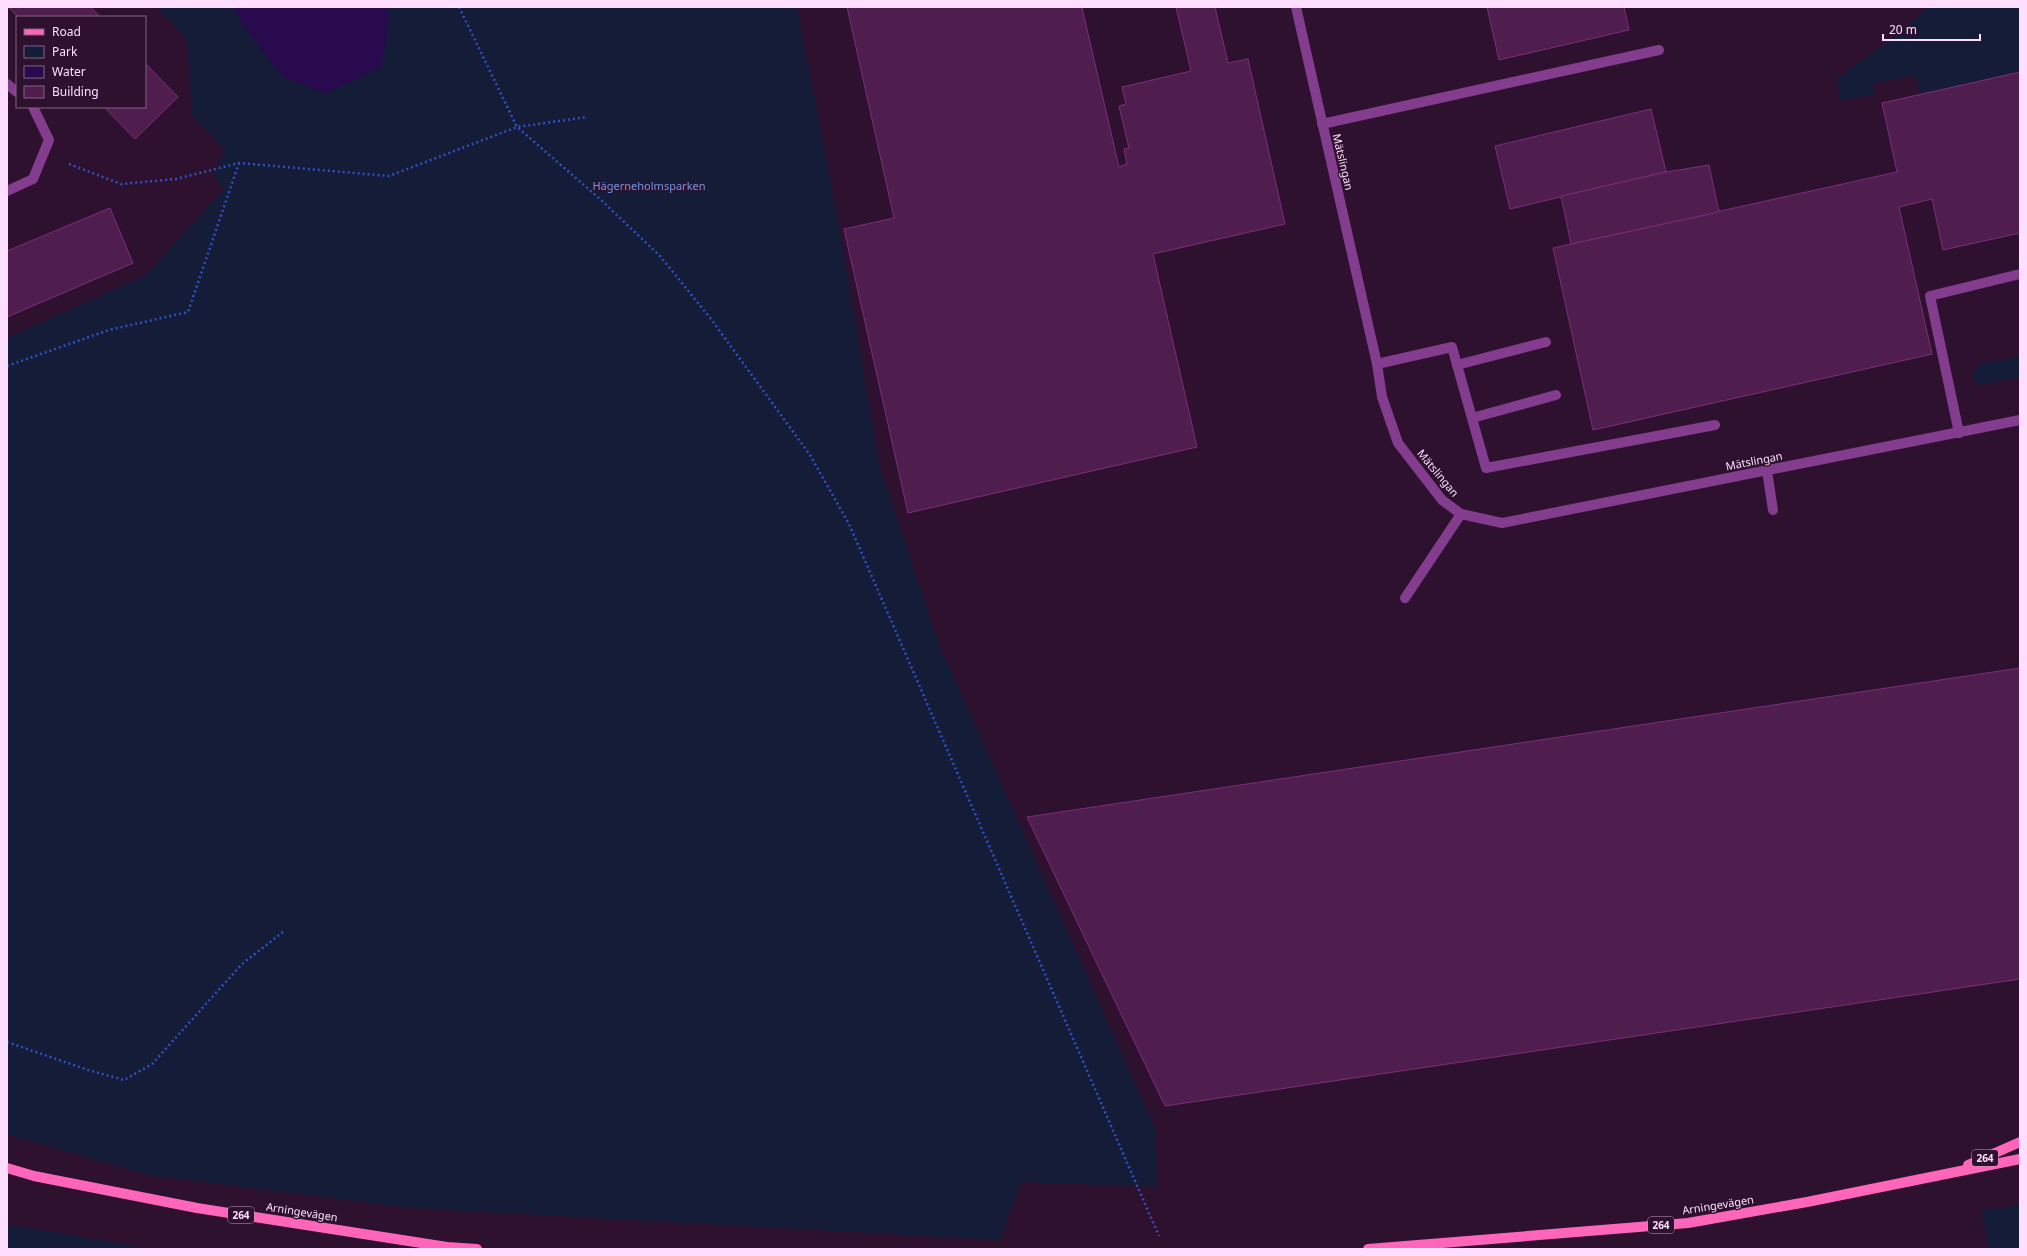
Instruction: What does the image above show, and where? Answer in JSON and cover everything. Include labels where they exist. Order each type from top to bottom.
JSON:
[{"type":"main road","name":"Arningevägen","points":[[1950,1173],[2020,1142]]},
{"type":"main road","name":"Arningevägen","points":[[1368,1249],[1688,1223],[1807,1202],[2020,1159]]},
{"type":"main road","name":"Arningevägen","points":[[7,1168],[34,1176],[197,1208],[447,1247],[478,1249]]},
{"type":"street","name":"Mätslingan","points":[[1296,7],[1377,364],[1382,397],[1398,444],[1442,500],[1460,514],[1502,523],[2020,420]]},
{"type":"street","points":[[1322,124],[1659,50]]},
{"type":"street","points":[[7,84],[16,91]]},
{"type":"street","points":[[7,191],[33,179],[49,140],[33,108]]},
{"type":"street","points":[[1959,433],[1930,296],[2020,274]]},
{"type":"street","points":[[1457,365],[1546,342]]},
{"type":"street","points":[[1377,364],[1452,347],[1486,468],[1715,425]]},
{"type":"street","points":[[1472,418],[1556,395]]},
{"type":"street","points":[[1767,471],[1773,510]]},
{"type":"street","points":[[1405,598],[1460,514]]},
{"type":"path","points":[[459,7],[517,128],[600,199],[660,256],[711,319],[810,455],[849,524],[1159,1236]]},
{"type":"path","points":[[69,164],[120,184],[176,179],[239,163],[389,176],[517,128],[587,117]]},
{"type":"path","points":[[7,366],[110,330],[188,312],[239,163]]},
{"type":"path","points":[[7,1042],[88,1070],[124,1080],[152,1064],[242,964],[283,932]]},
{"type":"green space","name":"Hägerneholmsparken","points":[[156,7],[797,7],[837,214],[879,463],[938,641],[1155,1128],[1157,1187],[1021,1182],[1000,1240],[409,1208],[149,1175],[7,1134],[7,338],[146,275],[224,189],[213,175],[225,149],[192,116],[187,39]]},
{"type":"green space","points":[[1927,7],[2020,7],[2020,72],[1922,94],[1915,76],[1872,83],[1875,95],[1840,100],[1837,78],[1903,30]]},
{"type":"green space","points":[[2020,356],[2020,377],[1979,385],[1974,380],[1974,372],[1979,364]]},
{"type":"green space","points":[[2020,1204],[2020,1249],[1989,1249],[1981,1211]]},
{"type":"green space","points":[[7,1224],[151,1249],[7,1249]]},
{"type":"water","points":[[234,7],[386,7],[390,18],[381,67],[326,93],[283,77],[243,25]]},
{"type":"building","points":[[8,7],[91,7],[99,16],[17,16]]},
{"type":"building","points":[[847,7],[1088,7],[1082,8],[1119,167],[1127,164],[1124,149],[1129,148],[1119,106],[1126,104],[1122,87],[1191,71],[1176,7],[1215,7],[1228,63],[1248,59],[1285,224],[1153,254],[1197,447],[908,513],[844,229],[894,218]]},
{"type":"building","points":[[1487,7],[1624,7],[1629,30],[1499,60]]},
{"type":"building","points":[[146,64],[178,97],[135,139],[105,108],[146,108]]},
{"type":"building","points":[[2020,72],[2020,233],[1943,250],[1932,199],[1899,207],[1932,354],[1593,430],[1553,248],[1897,172],[1882,103]]},
{"type":"building","points":[[1651,109],[1666,172],[1510,209],[1495,146]]},
{"type":"building","points":[[1709,165],[1719,212],[1571,244],[1561,196],[1666,172]]},
{"type":"building","points":[[110,208],[133,263],[7,317],[7,251]]},
{"type":"building","points":[[2020,668],[2020,979],[1165,1106],[1027,817]]}]
